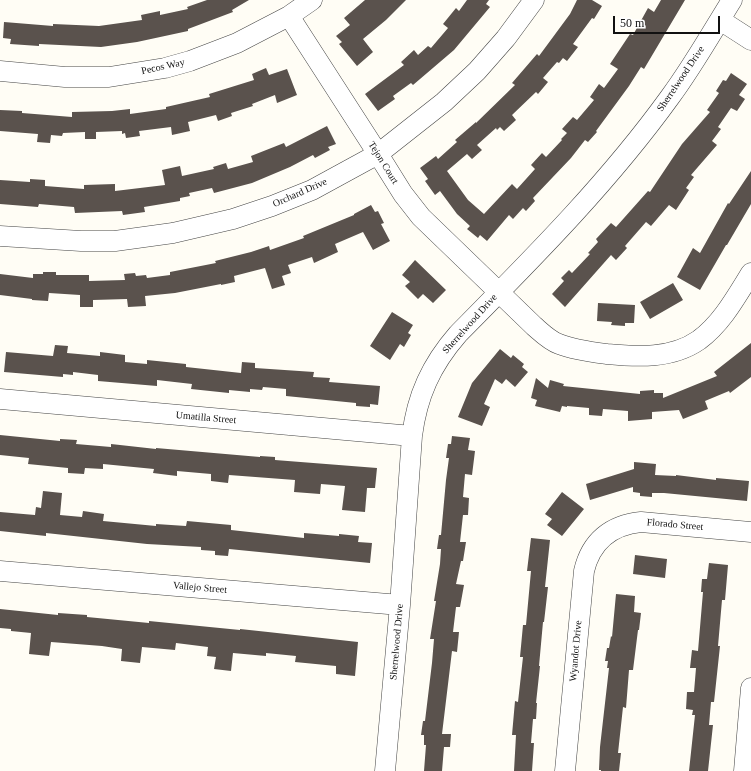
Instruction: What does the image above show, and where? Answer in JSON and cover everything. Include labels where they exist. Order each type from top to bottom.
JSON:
[{"type":"street","name":"Pecos Way","points":[[0,71],[65,77],[109,77],[165,68],[190,61],[237,43],[289,16],[312,0]]},
{"type":"street","name":"Orchard Drive","points":[[0,236],[81,241],[115,241],[172,233],[233,219],[272,206],[312,190],[378,154],[444,102],[461,87],[506,38],[534,0]]},
{"type":"street","name":"Sherrelwood Drive","points":[[385,771],[400,605],[412,436],[419,402],[430,374],[436,363],[458,334],[576,212],[633,146],[671,97],[732,0]]},
{"type":"street","name":"Tejon Court","points":[[289,16],[403,194],[421,217],[445,242],[534,326],[551,340],[559,344],[589,352],[647,356],[663,354],[689,345],[710,331],[724,314],[751,273]]},
{"type":"street","points":[[720,20],[751,40]]},
{"type":"street","name":"Umatilla Street","points":[[0,399],[412,436]]},
{"type":"street","name":"Florado Street","points":[[603,537],[617,528],[629,523],[641,522],[751,532]]},
{"type":"street","name":"Wyandot Drive","points":[[565,771],[584,571],[592,550],[603,537]]},
{"type":"street","name":"Vallejo Street","points":[[0,571],[400,605]]},
{"type":"street","points":[[744,771],[751,688]]},
{"type":"building","points":[[207,0],[249,0],[232,10],[233,12],[188,29],[188,31],[137,42],[101,47],[39,44],[39,46],[10,44],[11,39],[3,38],[4,22],[53,26],[53,24],[99,26],[142,20],[141,15],[160,11],[160,15],[188,9],[187,7]]},
{"type":"building","points":[[365,0],[406,0],[386,20],[363,39],[373,52],[357,66],[339,44],[342,42],[336,36],[350,25],[344,18]]},
{"type":"building","points":[[467,0],[489,0],[486,4],[490,7],[454,50],[413,85],[411,83],[393,96],[395,99],[378,111],[365,94],[404,65],[401,62],[414,50],[418,55],[428,46],[431,48],[448,28],[443,24],[456,8],[459,11]]},
{"type":"building","points":[[577,0],[592,0],[602,6],[594,19],[592,18],[573,44],[578,47],[567,61],[563,58],[559,63],[557,62],[543,78],[548,82],[538,94],[536,92],[512,115],[516,120],[504,131],[500,127],[497,130],[496,128],[477,145],[482,150],[472,159],[467,154],[447,171],[468,200],[484,214],[512,184],[517,189],[535,169],[531,165],[542,153],[546,157],[562,140],[561,139],[567,133],[562,129],[573,117],[577,120],[594,100],[590,97],[599,84],[604,88],[618,69],[610,64],[630,34],[633,35],[648,8],[654,12],[661,0],[685,0],[644,69],[641,67],[596,131],[597,132],[588,142],[585,140],[571,158],[533,198],[535,201],[526,211],[523,208],[513,219],[509,215],[487,241],[480,235],[478,238],[467,229],[470,226],[457,214],[440,191],[435,195],[425,181],[428,179],[420,168],[436,156],[438,159],[457,142],[455,140],[476,123],[515,85],[512,83],[537,54],[539,56],[570,14]]},
{"type":"building","points":[[266,68],[269,75],[287,69],[297,95],[277,103],[275,95],[252,104],[253,106],[231,113],[232,116],[218,121],[216,115],[188,122],[190,131],[172,135],[171,127],[139,131],[140,136],[126,138],[125,133],[122,134],[122,131],[96,132],[96,139],[85,139],[85,132],[63,133],[62,136],[51,135],[50,143],[37,142],[38,134],[0,131],[0,110],[72,117],[72,112],[130,109],[130,114],[166,109],[166,107],[210,97],[209,94],[254,80],[252,74]]},
{"type":"building","points":[[731,73],[747,84],[739,95],[745,99],[737,111],[731,108],[718,127],[721,129],[712,141],[717,145],[691,175],[694,177],[686,188],[689,190],[676,210],[669,205],[651,226],[646,222],[625,246],[627,248],[616,260],[611,255],[565,307],[552,294],[564,281],[561,278],[569,270],[572,273],[590,254],[588,253],[598,242],[596,239],[611,223],[616,227],[648,191],[650,192],[682,144],[710,112],[707,110],[719,93],[716,91],[723,80],[726,81]]},
{"type":"building","points":[[327,126],[336,144],[328,147],[330,150],[315,158],[313,155],[290,167],[252,183],[214,193],[212,188],[189,193],[190,196],[180,198],[180,201],[144,207],[145,212],[123,215],[122,211],[75,213],[74,207],[39,204],[38,207],[0,204],[0,180],[30,182],[30,179],[45,180],[45,186],[84,189],[84,185],[115,184],[115,191],[165,185],[162,170],[180,166],[182,176],[214,169],[213,167],[226,163],[228,169],[253,162],[251,156],[284,143],[286,147]]},
{"type":"building","points":[[751,171],[751,204],[700,290],[677,277],[693,248],[700,253],[728,203],[729,204]]},
{"type":"building","points":[[371,205],[375,212],[378,211],[384,223],[381,224],[390,241],[373,250],[363,232],[335,244],[338,252],[314,263],[312,257],[288,265],[291,273],[282,276],[285,285],[272,289],[265,268],[234,276],[235,282],[175,293],[145,296],[146,306],[128,307],[127,299],[93,300],[93,307],[80,307],[80,295],[49,293],[48,301],[0,295],[0,274],[33,278],[33,274],[56,272],[56,275],[89,275],[89,281],[125,280],[124,274],[135,273],[136,276],[146,275],[147,278],[170,275],[170,272],[216,263],[215,261],[269,246],[270,250],[304,238],[303,236],[354,215]]},
{"type":"building","points":[[415,260],[446,290],[433,303],[423,294],[418,299],[405,286],[410,282],[402,275]]},
{"type":"building","points":[[673,283],[683,300],[650,319],[640,302]]},
{"type":"building","points":[[598,303],[635,305],[634,323],[625,323],[625,326],[611,325],[612,322],[597,321]]},
{"type":"building","points":[[392,312],[413,325],[408,333],[411,335],[404,347],[400,344],[390,360],[370,346]]},
{"type":"building","points":[[751,343],[751,377],[730,393],[729,391],[705,401],[708,409],[683,419],[679,410],[652,412],[652,419],[628,421],[628,411],[603,409],[602,416],[589,415],[589,408],[562,406],[560,412],[535,406],[537,400],[531,398],[536,378],[548,388],[550,380],[564,384],[563,386],[640,394],[640,391],[654,390],[654,393],[663,393],[663,398],[717,376],[714,372]]},
{"type":"building","points":[[55,345],[68,346],[67,353],[100,356],[100,352],[125,355],[125,362],[147,364],[147,360],[186,364],[186,367],[241,373],[242,362],[255,363],[255,368],[314,372],[313,377],[330,378],[329,382],[380,386],[378,405],[370,404],[370,407],[356,406],[356,403],[286,396],[286,389],[263,387],[262,390],[250,389],[250,392],[229,390],[229,393],[191,389],[192,384],[157,380],[157,386],[98,381],[98,375],[73,372],[73,375],[63,374],[63,377],[4,372],[6,352],[53,356]]},
{"type":"building","points":[[500,349],[511,358],[513,355],[524,364],[522,367],[528,372],[515,387],[506,379],[502,384],[495,379],[484,404],[490,407],[482,426],[458,417],[472,383]]},
{"type":"building","points":[[0,435],[60,441],[60,439],[77,440],[76,444],[111,447],[111,444],[156,449],[275,457],[275,460],[377,468],[375,488],[367,488],[365,512],[342,510],[345,486],[321,484],[320,494],[294,492],[295,480],[229,475],[228,483],[211,481],[211,474],[177,471],[177,476],[153,473],[154,469],[103,464],[103,469],[85,468],[84,474],[68,473],[68,468],[28,464],[29,458],[0,455]]},
{"type":"building","points":[[452,436],[470,438],[468,450],[475,451],[472,475],[465,474],[463,497],[469,498],[468,515],[463,515],[460,542],[466,542],[463,561],[461,561],[456,584],[464,585],[460,607],[456,607],[453,632],[459,632],[457,652],[452,651],[442,734],[451,734],[450,747],[444,747],[442,771],[424,771],[426,745],[424,745],[424,735],[421,735],[423,721],[425,721],[432,663],[434,639],[430,639],[440,564],[441,549],[437,549],[439,535],[441,535],[449,458],[446,458],[448,444],[451,444]]},
{"type":"building","points":[[634,462],[656,464],[655,475],[676,475],[716,480],[716,478],[749,481],[747,501],[664,493],[652,493],[652,497],[640,496],[640,493],[633,492],[633,487],[590,500],[586,484],[634,469]]},
{"type":"building","points":[[43,491],[62,493],[60,515],[82,517],[83,511],[104,514],[103,521],[156,526],[156,524],[186,526],[187,521],[231,525],[231,530],[304,538],[304,533],[359,536],[358,542],[372,543],[370,563],[229,549],[228,556],[215,555],[215,551],[201,550],[201,547],[147,544],[46,533],[46,536],[0,531],[0,512],[35,515],[36,507],[41,508]]},
{"type":"building","points":[[562,492],[584,509],[562,536],[547,525],[552,519],[545,514]]},
{"type":"building","points":[[531,538],[550,540],[545,587],[548,587],[539,666],[536,719],[533,719],[531,743],[534,743],[532,771],[514,771],[516,735],[512,735],[515,701],[518,702],[523,657],[520,657],[523,625],[526,625],[531,571],[527,571]]},
{"type":"building","points":[[635,555],[667,559],[665,578],[633,574]]},
{"type":"building","points":[[709,563],[728,565],[725,600],[722,600],[718,646],[720,646],[714,702],[711,702],[709,725],[713,725],[708,771],[689,771],[695,715],[692,715],[693,710],[686,709],[687,692],[694,692],[696,668],[690,668],[692,650],[698,651],[703,592],[701,592],[702,579],[707,579]]},
{"type":"building","points":[[616,594],[635,596],[634,612],[641,613],[633,670],[629,670],[626,708],[623,707],[618,753],[621,753],[619,771],[601,771],[599,770],[600,747],[609,668],[607,668],[608,661],[605,661],[607,648],[609,648],[611,636],[612,637]]},
{"type":"building","points":[[0,609],[58,615],[58,613],[87,615],[87,617],[149,623],[149,621],[240,629],[358,642],[355,676],[336,674],[336,666],[295,662],[296,656],[266,653],[266,656],[233,653],[231,671],[214,669],[216,657],[207,656],[208,647],[176,643],[175,650],[142,647],[140,663],[121,661],[122,649],[102,646],[51,642],[49,656],[29,654],[31,633],[11,631],[11,629],[0,628]]}]
